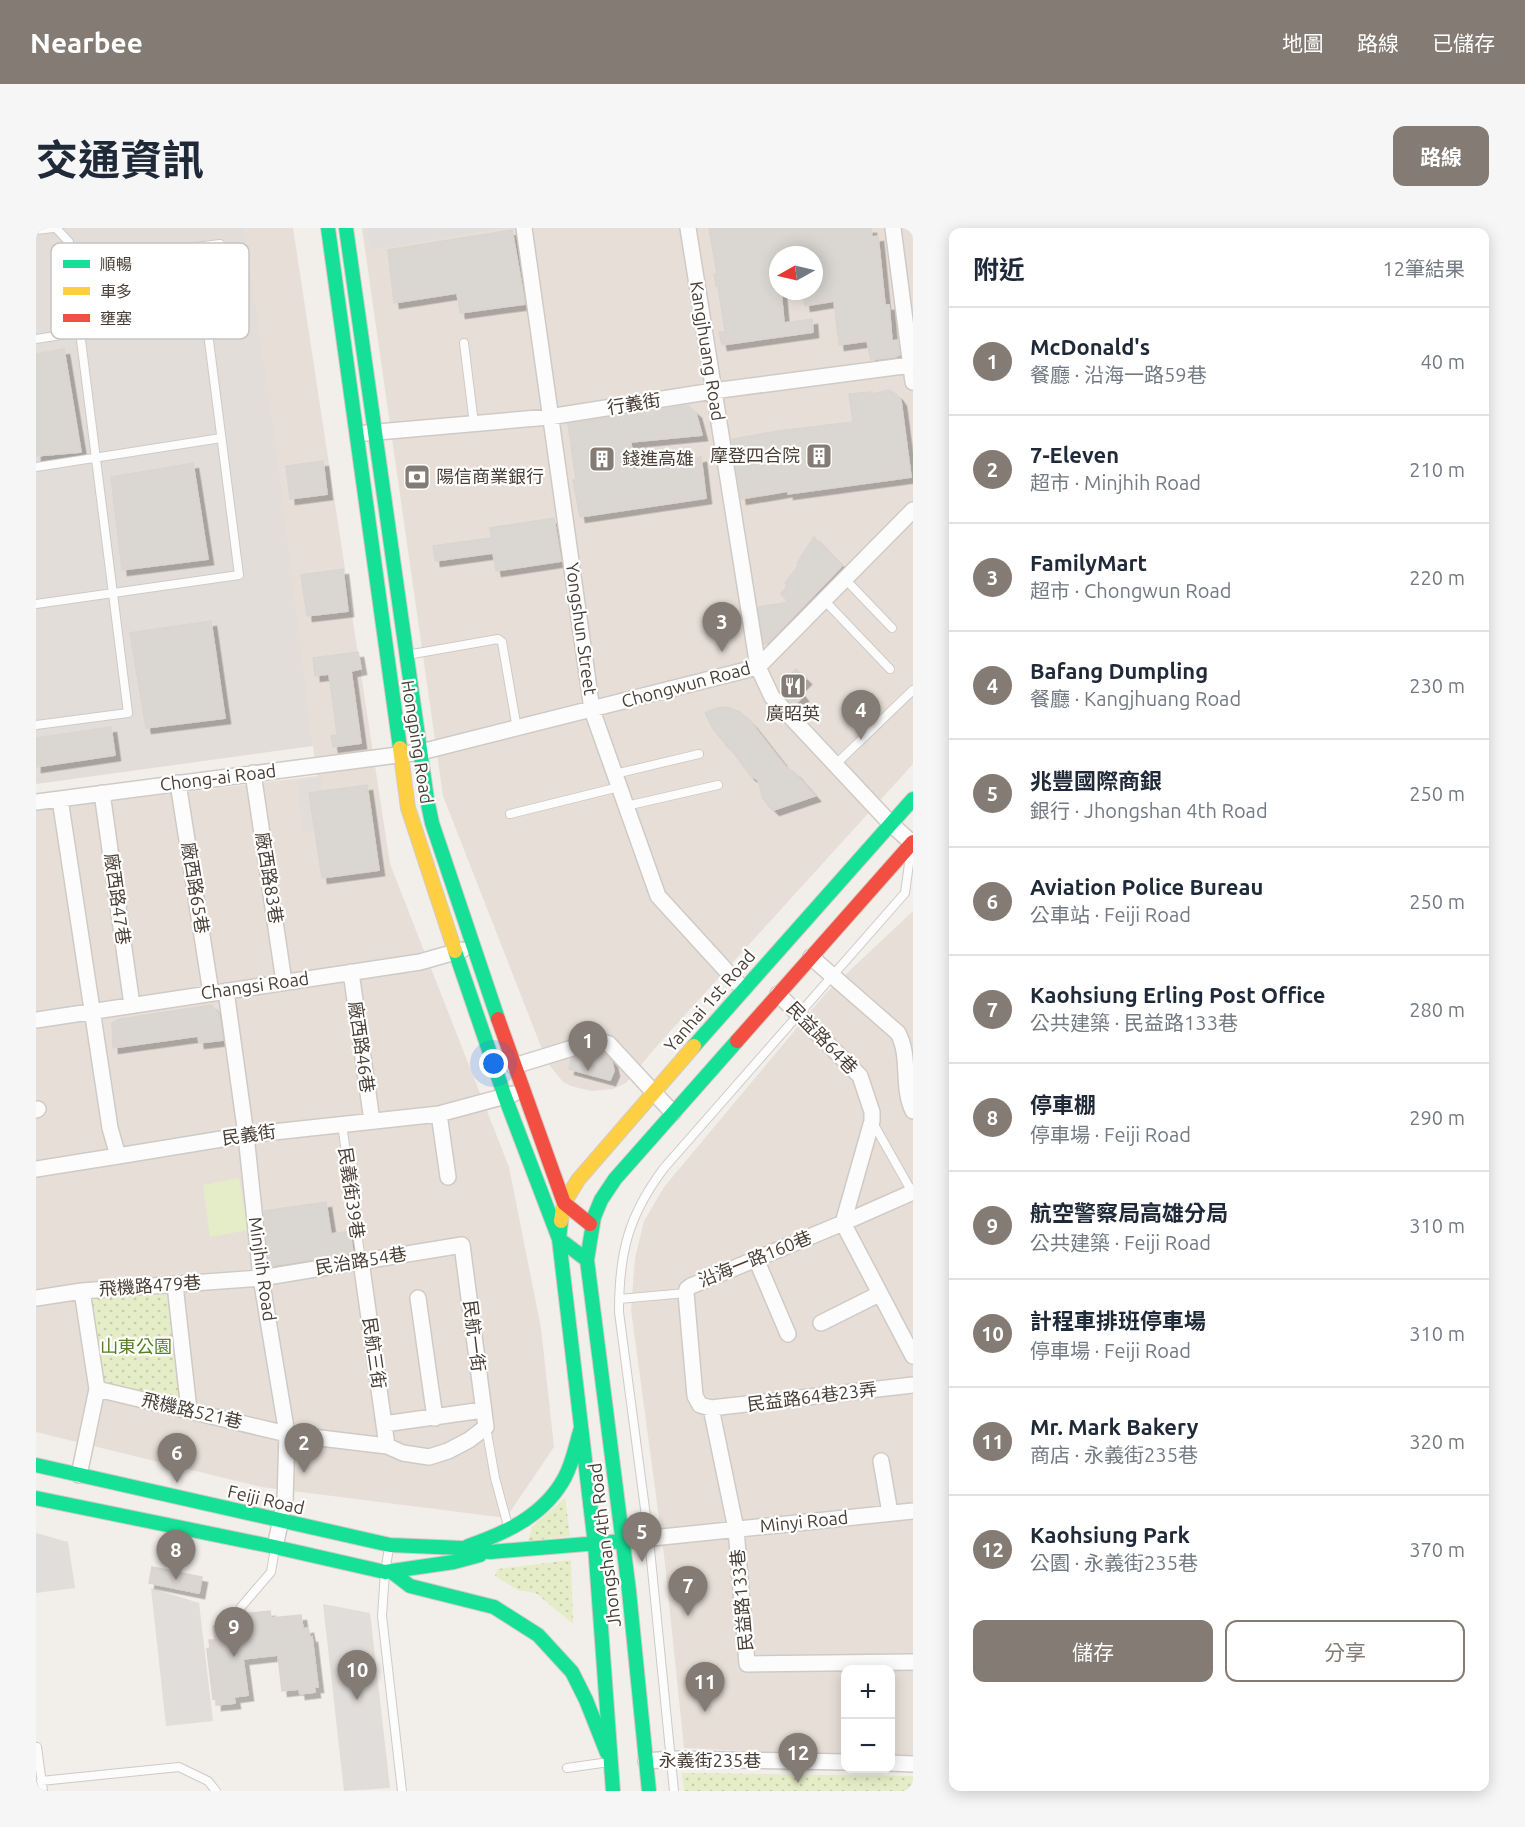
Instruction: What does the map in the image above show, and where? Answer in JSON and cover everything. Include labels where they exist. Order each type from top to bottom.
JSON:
[{"type":"street","name":"Hongping Road","points":[[328,228],[400,756],[414,828],[506,1097],[559,1239]]},
{"type":"street","name":"Hongping Road","points":[[346,228],[432,823],[472,946],[564,1203]]},
{"type":"street","name":"Yongshun Street","points":[[524,228],[592,710],[658,896],[743,989]]},
{"type":"street","name":"Kangjhuang Road","points":[[688,228],[758,667],[772,697],[890,823],[913,843]]},
{"type":"street","points":[[893,228],[913,382]]},
{"type":"street","name":"行義街","points":[[357,434],[549,417],[713,391],[911,365]]},
{"type":"street","name":"Chongwun Road","points":[[400,756],[517,729],[758,667],[913,510]]},
{"type":"street","name":"Chong-ai Road","points":[[36,802],[400,756]]},
{"type":"street","name":"廠西路83巷","points":[[253,773],[284,982]]},
{"type":"street","name":"廠西路65巷","points":[[178,783],[218,992]]},
{"type":"street","name":"廠西路47巷","points":[[102,793],[132,1005]]},
{"type":"street","points":[[60,799],[110,1128],[118,1156]]},
{"type":"street","name":"Yanhai 1st Road","points":[[559,1239],[564,1203],[578,1180],[743,989],[913,799]]},
{"type":"street","points":[[564,1203],[590,1224],[597,1205],[615,1179],[913,843]]},
{"type":"street","name":"Changsi Road","points":[[36,1020],[420,962],[472,946]]},
{"type":"street","points":[[811,957],[898,1033],[903,1042],[907,1093],[913,1111]]},
{"type":"street","name":"廠西路46巷","points":[[351,972],[372,1121]]},
{"type":"street","name":"Minjhih Road","points":[[218,992],[246,1134],[261,1278],[287,1434],[285,1500],[275,1547]]},
{"type":"street","name":"民益路64巷","points":[[778,994],[800,1013],[860,1076],[872,1112],[872,1120],[843,1223]]},
{"type":"street","points":[[514,1066],[602,1041],[609,1044],[673,1113]]},
{"type":"street","name":"民義街","points":[[36,1169],[246,1134],[439,1114],[506,1097],[523,1090]]},
{"type":"street","points":[[439,1114],[448,1177]]},
{"type":"street","points":[[912,1192],[843,1223],[913,1356]]},
{"type":"street","name":"沿海一路160巷","points":[[711,1408],[700,1405],[695,1396],[687,1289],[843,1223]]},
{"type":"street","name":"Jhongshan 4th Road","points":[[590,1224],[587,1260],[623,1542],[649,1791]]},
{"type":"street","points":[[559,1239],[587,1260]]},
{"type":"street","name":"Jhongshan 4th Road","points":[[559,1239],[595,1545],[613,1791]]},
{"type":"street","name":"民治路54巷","points":[[261,1278],[462,1245]]},
{"type":"street","name":"民航一街","points":[[462,1245],[486,1427]]},
{"type":"street","points":[[756,1259],[788,1334]]},
{"type":"street","name":"民航三街","points":[[361,1261],[387,1446]]},
{"type":"street","name":"飛機路479巷","points":[[79,1475],[97,1389],[82,1291],[261,1278]]},
{"type":"street","points":[[175,1285],[189,1410]]},
{"type":"street","points":[[36,1298],[82,1291]]},
{"type":"street","points":[[820,1323],[879,1293]]},
{"type":"street","points":[[418,1298],[435,1418]]},
{"type":"street","name":"民益路64巷23弄","points":[[711,1408],[913,1384]]},
{"type":"street","name":"飛機路521巷","points":[[97,1389],[287,1434]]},
{"type":"street","name":"民益路133巷","points":[[711,1408],[736,1529],[747,1664],[841,1665]]},
{"type":"street","points":[[384,1424],[483,1410]]},
{"type":"street","points":[[287,1434],[387,1446],[403,1453],[429,1457],[448,1451],[469,1440],[486,1427]]},
{"type":"street","points":[[461,1548],[509,1530],[546,1504],[557,1490],[573,1457],[581,1428]]},
{"type":"street","points":[[881,1461],[890,1513]]},
{"type":"street","name":"Feiji Road","points":[[36,1465],[280,1522],[390,1545],[461,1548],[490,1552],[623,1542]]},
{"type":"street","name":"Feiji Road","points":[[36,1498],[389,1573],[410,1586],[494,1607],[538,1635],[572,1672],[586,1700],[610,1762]]},
{"type":"street","name":"Minyi Road","points":[[623,1542],[913,1511]]},
{"type":"street","name":"Feiji Road","points":[[389,1573],[459,1563],[490,1552]]},
{"type":"street","name":"民益路133巷","points":[[890,1665],[913,1662]]},
{"type":"street","name":"永義街235巷","points":[[646,1761],[671,1759],[841,1762]]},
{"type":"street","points":[[895,1763],[913,1764]]},
{"type":"lane","points":[[36,230],[55,228],[69,243]]},
{"type":"lane","points":[[36,339],[51,337]]},
{"type":"lane","points":[[36,725],[128,713],[81,339]]},
{"type":"lane","points":[[36,604],[239,575],[209,339]]},
{"type":"lane","points":[[464,343],[474,424]]},
{"type":"lane","points":[[36,467],[221,438]]},
{"type":"lane","points":[[845,579],[892,628]]},
{"type":"lane","points":[[824,600],[890,669]]},
{"type":"lane","points":[[406,655],[498,639],[502,642],[517,729]]},
{"type":"lane","points":[[835,765],[913,690]]},
{"type":"lane","points":[[510,814],[699,754]]},
{"type":"lane","points":[[626,807],[718,785]]},
{"type":"lane","points":[[674,1791],[649,1539],[619,1312],[624,1247],[646,1192],[664,1168],[905,893],[913,843]]},
{"type":"lane","points":[[872,1120],[912,1192]]},
{"type":"lane","name":"民義街39巷","points":[[342,1124],[361,1261]]},
{"type":"lane","points":[[619,1299],[686,1293]]},
{"type":"lane","points":[[486,1427],[495,1478],[509,1530]]},
{"type":"lane","points":[[390,1545],[389,1573],[382,1616],[402,1791]]},
{"type":"lane","points":[[240,1607],[271,1572],[275,1547]]},
{"type":"lane","points":[[37,1747],[43,1791]]},
{"type":"lane","points":[[567,1768],[610,1762]]},
{"type":"lane","points":[[41,1780],[178,1767],[208,1781],[216,1791]]},
{"type":"shaded area","points":[[36,228],[244,228],[246,243],[51,243],[51,339],[249,339],[249,262],[275,440],[313,746],[36,784]]},
{"type":"shaded area","points":[[244,228],[293,228],[390,864],[509,1167],[541,1328],[554,1447],[506,1518],[261,1487],[36,1432],[36,810],[317,776],[249,266],[249,243],[246,243]]},
{"type":"shaded area","points":[[362,228],[913,228],[913,764],[626,1083],[613,1089],[591,1091],[571,1086],[563,1082],[547,1062],[443,796]]},
{"type":"shaded area","points":[[367,228],[504,228],[370,250]]},
{"type":"shaded area","points":[[321,777],[328,830],[303,833],[296,781]]},
{"type":"shaded area","points":[[913,911],[913,1760],[895,1759],[895,1665],[841,1665],[841,1756],[684,1748],[664,1555],[631,1310],[635,1258],[644,1221],[664,1187],[826,993]]},
{"type":"shaded area","points":[[36,1533],[68,1542],[75,1588],[36,1593]]},
{"type":"shaded area","points":[[151,1588],[199,1603],[213,1721],[166,1726]]},
{"type":"shaded area","points":[[323,1604],[370,1613],[390,1788],[344,1791]]},
{"type":"green space","points":[[239,1178],[248,1230],[210,1237],[203,1185]]},
{"type":"green space","name":"山東公園","points":[[166,1287],[183,1402],[102,1383],[92,1298]]},
{"type":"green space","points":[[565,1498],[570,1536],[528,1541],[532,1527]]},
{"type":"green space","points":[[571,1560],[573,1624],[536,1593],[518,1590],[495,1576],[498,1569]]},
{"type":"green space","points":[[682,1773],[913,1776],[913,1791],[684,1791]]},
{"type":"building","points":[[709,228],[871,228],[872,237],[878,236],[885,305],[889,305],[892,341],[898,340],[900,355],[871,360],[867,341],[839,345],[834,301],[805,306],[804,300],[823,300],[823,246],[769,246],[769,300],[782,300],[784,323],[812,319],[813,332],[722,345],[719,332],[725,332],[714,274],[717,274]]},
{"type":"building","points":[[512,230],[525,304],[460,313],[457,293],[394,303],[388,250]]},
{"type":"building","points":[[64,349],[81,452],[36,456],[36,354]]},
{"type":"building","name":"摩登四合院","points":[[889,390],[901,401],[911,477],[788,494],[788,491],[741,499],[732,439],[853,422],[849,394],[872,392],[872,394]]},
{"type":"building","points":[[688,406],[696,413],[702,435],[631,442],[633,470],[701,457],[706,498],[580,517],[573,480],[576,480],[568,424]]},
{"type":"building","points":[[323,461],[327,494],[290,499],[286,466]]},
{"type":"building","points":[[193,463],[208,559],[122,570],[111,477]]},
{"type":"building","points":[[554,518],[561,561],[496,571],[493,553],[435,561],[433,546],[491,538],[490,528]]},
{"type":"building","points":[[814,537],[842,566],[767,644],[764,644],[758,607],[789,602],[781,594],[787,586],[785,583],[799,565],[797,564]]},
{"type":"building","points":[[343,569],[348,611],[307,616],[301,575]]},
{"type":"building","points":[[211,621],[225,718],[146,728],[130,633]]},
{"type":"building","points":[[358,652],[361,669],[351,671],[361,743],[333,747],[331,736],[337,735],[329,674],[315,676],[313,658]]},
{"type":"building","points":[[796,669],[806,679],[797,688],[803,696],[794,706],[783,694],[783,688],[786,679]]},
{"type":"building","points":[[727,707],[740,712],[752,724],[785,766],[794,772],[815,796],[774,810],[763,799],[758,780],[750,775],[713,729],[705,713]]},
{"type":"building","points":[[111,727],[115,755],[36,767],[36,738]]},
{"type":"building","points":[[367,785],[379,870],[322,878],[309,793]]},
{"type":"building","points":[[211,1005],[219,1014],[223,1040],[199,1043],[198,1036],[113,1048],[112,1023],[120,1019]]},
{"type":"building","points":[[593,1052],[604,1053],[612,1062],[614,1071],[610,1080],[569,1069],[571,1059]]},
{"type":"building","points":[[326,1202],[331,1234],[350,1231],[353,1253],[272,1266],[269,1263],[264,1211]]},
{"type":"building","points":[[152,1567],[202,1577],[199,1593],[149,1583]]},
{"type":"building","points":[[270,1611],[271,1618],[301,1615],[303,1629],[308,1628],[310,1638],[312,1637],[318,1687],[314,1687],[315,1692],[300,1694],[299,1689],[282,1691],[278,1655],[243,1659],[248,1695],[234,1697],[235,1703],[216,1705],[216,1698],[213,1699],[207,1649],[210,1648],[209,1640],[215,1640],[213,1626],[243,1623],[242,1614]]},
{"type":"traffic: fast","points":[[328,228],[400,748]]},
{"type":"traffic: fast","points":[[346,228],[427,799],[432,823],[498,1019]]},
{"type":"traffic: fast","points":[[694,1046],[913,799]]},
{"type":"traffic: fast","points":[[455,951],[505,1097],[559,1239],[587,1260]]},
{"type":"traffic: fast","points":[[649,1791],[629,1591],[587,1260],[594,1217],[601,1200],[615,1179],[737,1041]]},
{"type":"traffic: fast","points":[[561,1221],[559,1239],[595,1545],[613,1791]]},
{"type":"traffic: fast","points":[[468,1546],[523,1521],[547,1502],[568,1471],[581,1428]]},
{"type":"traffic: fast","points":[[36,1465],[390,1545],[461,1548],[490,1552],[623,1541]]},
{"type":"traffic: fast","points":[[36,1498],[385,1572],[454,1562],[480,1555]]},
{"type":"traffic: fast","points":[[393,1573],[410,1586],[494,1607],[538,1635],[572,1672],[607,1753]]},
{"type":"traffic: slow","points":[[400,748],[408,808],[455,951]]},
{"type":"traffic: slow","points":[[561,1221],[564,1203],[578,1180],[694,1046]]},
{"type":"traffic: jam","points":[[737,1041],[913,842]]},
{"type":"traffic: jam","points":[[498,1019],[564,1203],[590,1224]]},
{"type":"place","name":"摩登四合院","points":[[819,456]]},
{"type":"place","name":"錢進高雄","points":[[602,459]]},
{"type":"place","name":"陽信商業銀行","points":[[417,477]]},
{"type":"place","name":"FamilyMart","points":[[722,652]]},
{"type":"place","name":"廣昭英","points":[[793,686]]},
{"type":"place","name":"Bafang Dumpling","points":[[861,740]]},
{"type":"place","name":"McDonald's","points":[[588,1071]]},
{"type":"place","name":"7-Eleven","points":[[304,1473]]},
{"type":"place","name":"Aviation Police Bureau","points":[[177,1483]]},
{"type":"place","name":"兆豐國際商銀","points":[[642,1562]]},
{"type":"place","name":"停車棚","points":[[176,1580]]},
{"type":"place","name":"Kaohsiung Erling Post Office","points":[[688,1616]]},
{"type":"place","name":"航空警察局高雄分局","points":[[234,1657]]},
{"type":"place","name":"計程車排班停車場","points":[[357,1700]]},
{"type":"place","name":"Mr. Mark Bakery","points":[[705,1712]]},
{"type":"place","name":"Kaohsiung Park","points":[[798,1783]]}]
